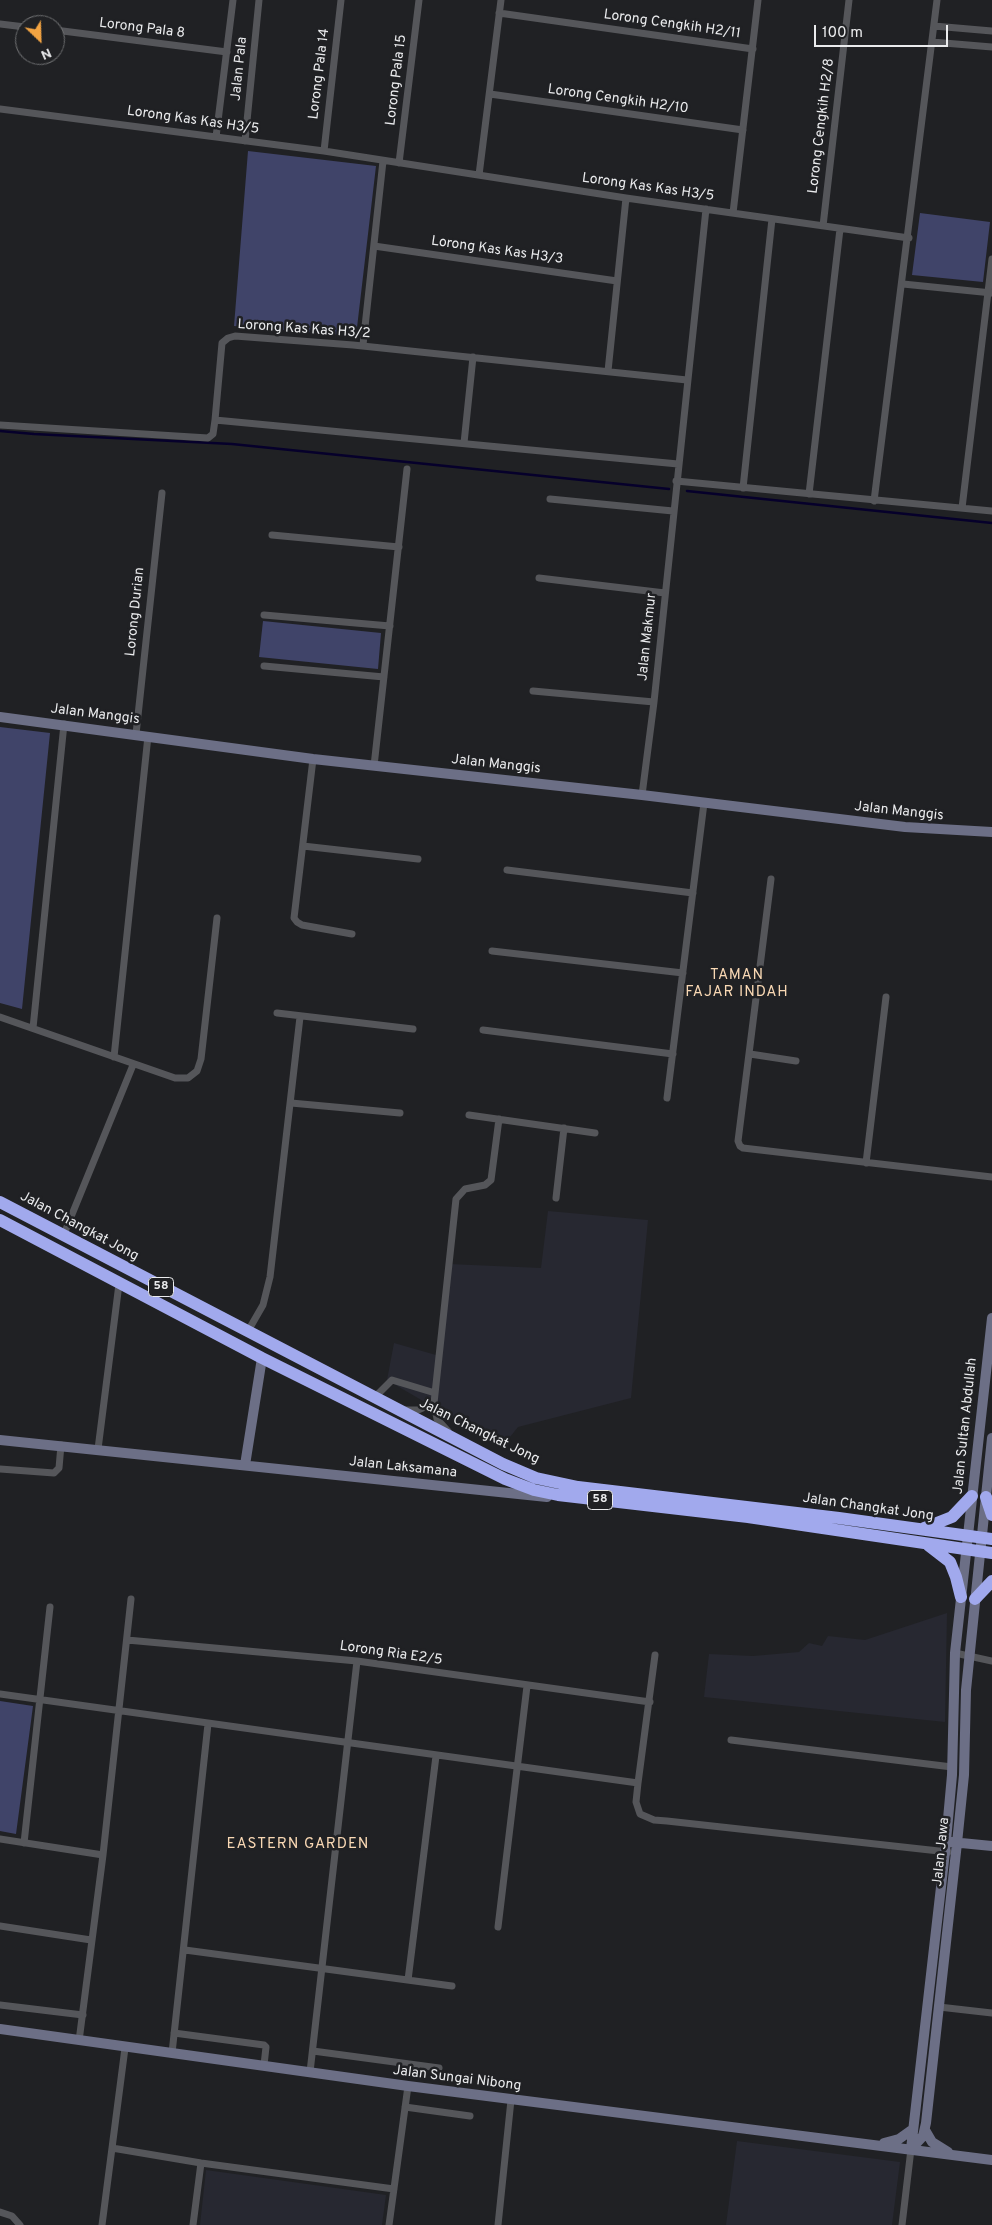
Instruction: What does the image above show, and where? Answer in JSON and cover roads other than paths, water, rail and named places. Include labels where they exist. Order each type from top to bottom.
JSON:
[{"type":"highway","name":"Jalan Changkat Jong","points":[[0,1202],[522,1473],[562,1485],[839,1518],[981,1538]]},
{"type":"highway","points":[[21,1212],[21,1222],[48,1246]]},
{"type":"highway","name":"Jalan Changkat Jong","points":[[0,1220],[119,1284],[337,1396],[505,1479],[534,1490],[558,1495],[748,1517],[986,1552]]},
{"type":"highway","points":[[309,1364],[334,1384],[337,1396]]},
{"type":"highway","points":[[919,1530],[936,1525],[952,1517],[972,1496]]},
{"type":"highway","points":[[986,1497],[992,1516]]},
{"type":"highway","points":[[924,1543],[950,1562],[961,1597]]},
{"type":"highway","points":[[975,1599],[992,1581]]},
{"type":"street","points":[[216,137],[233,0]]},
{"type":"street","name":"Jalan Pala","points":[[245,141],[259,0]]},
{"type":"street","name":"Lorong Pala 14","points":[[324,151],[342,0]]},
{"type":"street","name":"Lorong Pala 15","points":[[399,163],[419,0]]},
{"type":"street","points":[[479,175],[501,0]]},
{"type":"street","points":[[733,213],[758,0]]},
{"type":"street","name":"Lorong Cengkih H2/8","points":[[823,226],[849,0]]},
{"type":"street","points":[[874,501],[909,238],[937,0]]},
{"type":"street","name":"Lorong Cengkih H2/11","points":[[500,13],[753,49]]},
{"type":"street","points":[[0,24],[15,26]]},
{"type":"street","points":[[934,26],[992,31]]},
{"type":"street","name":"Lorong Pala 8","points":[[65,31],[227,52]]},
{"type":"street","points":[[932,42],[992,47]]},
{"type":"street","name":"Lorong Cengkih H2/10","points":[[490,94],[743,130]]},
{"type":"street","name":"Lorong Kas Kas H3/5","points":[[0,109],[324,151],[626,198],[909,238]]},
{"type":"street","points":[[363,346],[383,161]]},
{"type":"street","points":[[608,371],[626,198]]},
{"type":"street","name":"Jalan Makmur","points":[[642,795],[654,702],[706,209]]},
{"type":"street","points":[[743,488],[772,218]]},
{"type":"street","points":[[809,494],[840,229]]},
{"type":"street","name":"Lorong Kas Kas H3/3","points":[[374,246],[617,281]]},
{"type":"street","points":[[962,508],[990,292],[992,259]]},
{"type":"street","points":[[903,284],[990,292]]},
{"type":"street","name":"Lorong Kas Kas H3/2","points":[[215,420],[222,343],[228,338],[235,336],[363,346],[687,380]]},
{"type":"street","points":[[464,442],[473,357]]},
{"type":"street","points":[[0,425],[208,438],[213,434],[215,420],[464,442],[678,464]]},
{"type":"street","points":[[374,766],[407,469]]},
{"type":"street","points":[[676,480],[874,501],[992,511]]},
{"type":"street","name":"Lorong Durian","points":[[136,734],[162,494]]},
{"type":"street","points":[[550,499],[673,510]]},
{"type":"street","points":[[272,535],[399,547]]},
{"type":"street","points":[[539,578],[665,592]]},
{"type":"street","points":[[264,615],[390,626]]},
{"type":"street","points":[[264,666],[384,677]]},
{"type":"street","points":[[534,691],[654,702]]},
{"type":"street","name":"Jalan Manggis","points":[[0,717],[64,724],[313,759],[642,795],[905,827],[991,832]]},
{"type":"street","points":[[33,1028],[64,724]]},
{"type":"street","points":[[114,1056],[148,736]]},
{"type":"street","points":[[313,759],[295,906],[297,922],[352,934]]},
{"type":"street","points":[[667,1098],[704,803]]},
{"type":"street","points":[[303,846],[418,859]]},
{"type":"street","points":[[507,870],[693,892]]},
{"type":"street","points":[[771,879],[738,1141],[740,1146],[743,1148],[992,1177]]},
{"type":"street","points":[[0,1017],[114,1056],[132,1065],[175,1078],[188,1078],[197,1071],[201,1059],[217,918]]},
{"type":"street","points":[[492,951],[683,973]]},
{"type":"street","points":[[866,1163],[886,997]]},
{"type":"street","points":[[277,1013],[413,1029]]},
{"type":"street","points":[[248,1331],[263,1305],[268,1290],[300,1017]]},
{"type":"street","points":[[483,1030],[673,1054]]},
{"type":"street","points":[[750,1054],[796,1061]]},
{"type":"street","points":[[64,1234],[132,1065]]},
{"type":"street","points":[[290,1104],[400,1113]]},
{"type":"street","points":[[469,1115],[595,1133]]},
{"type":"street","points":[[458,1440],[437,1419],[434,1403],[456,1199],[465,1189],[485,1185],[491,1180],[499,1119]]},
{"type":"street","points":[[556,1198],[564,1128]]},
{"type":"street","points":[[98,1449],[119,1284]]},
{"type":"street","name":"Jalan Sultan Abdullah","points":[[981,1538],[972,1496],[992,1318]]},
{"type":"street","points":[[245,1466],[262,1358]]},
{"type":"street","points":[[375,1397],[392,1380],[435,1393]]},
{"type":"street","points":[[398,1409],[418,1410],[434,1403]]},
{"type":"street","name":"Jalan Sultan Abdullah","points":[[981,1538],[992,1438]]},
{"type":"street","name":"Jalan Laksamana","points":[[0,1440],[526,1496],[558,1495]]},
{"type":"street","points":[[0,1469],[54,1473],[58,1468],[61,1445]]},
{"type":"street","name":"Jalan Jawa","points":[[902,2225],[946,1847],[952,1762],[955,1653],[961,1597],[967,1550],[981,1538],[986,1552],[975,1599],[966,1690],[964,1758],[957,1848],[925,2130],[921,2140],[911,2149]]},
{"type":"street","points":[[79,2041],[103,1854],[131,1599]]},
{"type":"street","points":[[24,1843],[50,1607]]},
{"type":"street","name":"Lorong Ria E2/5","points":[[127,1640],[357,1661],[650,1702]]},
{"type":"street","points":[[955,1653],[992,1661]]},
{"type":"street","points":[[655,1655],[636,1802],[640,1814],[654,1820],[946,1847],[992,1846]]},
{"type":"street","points":[[310,2072],[357,1661]]},
{"type":"street","points":[[498,1927],[527,1686]]},
{"type":"street","points":[[0,1694],[118,1712],[638,1783]]},
{"type":"street","points":[[172,2053],[185,1950],[208,1724]]},
{"type":"street","points":[[731,1740],[952,1762],[964,1758]]},
{"type":"street","points":[[408,1980],[436,1756]]},
{"type":"street","points":[[0,1839],[103,1854]]},
{"type":"street","points":[[0,1926],[91,1940]]},
{"type":"street","points":[[185,1950],[452,1986]]},
{"type":"street","points":[[930,1984],[941,1986]]},
{"type":"street","points":[[0,2004],[83,2016]]},
{"type":"street","points":[[939,2007],[992,2013]]},
{"type":"street","name":"Jalan Sungai Nibong","points":[[0,2029],[125,2048],[264,2065],[511,2100],[992,2160]]},
{"type":"street","points":[[174,2033],[264,2044],[266,2047],[264,2065]]},
{"type":"street","points":[[102,2225],[125,2048]]},
{"type":"street","points":[[313,2051],[439,2068]]},
{"type":"street","points":[[389,2225],[408,2086]]},
{"type":"street","points":[[498,2225],[511,2100]]},
{"type":"street","points":[[405,2107],[470,2116]]},
{"type":"street","points":[[878,2145],[899,2139],[913,2129]]},
{"type":"street","points":[[925,2130],[932,2142],[953,2155]]},
{"type":"street","points":[[112,2148],[201,2163],[394,2188]]},
{"type":"street","points":[[193,2225],[201,2163]]},
{"type":"street","points":[[0,2212],[12,2216],[20,2225]]},
{"type":"waterway","points":[[0,431],[232,444],[669,489]]},
{"type":"waterway","points":[[687,491],[992,523]]},
{"type":"district","name":"TAMAN FAJAR INDAH","points":[[737,984]]},
{"type":"district","name":"EASTERN GARDEN","points":[[298,1845]]}]
